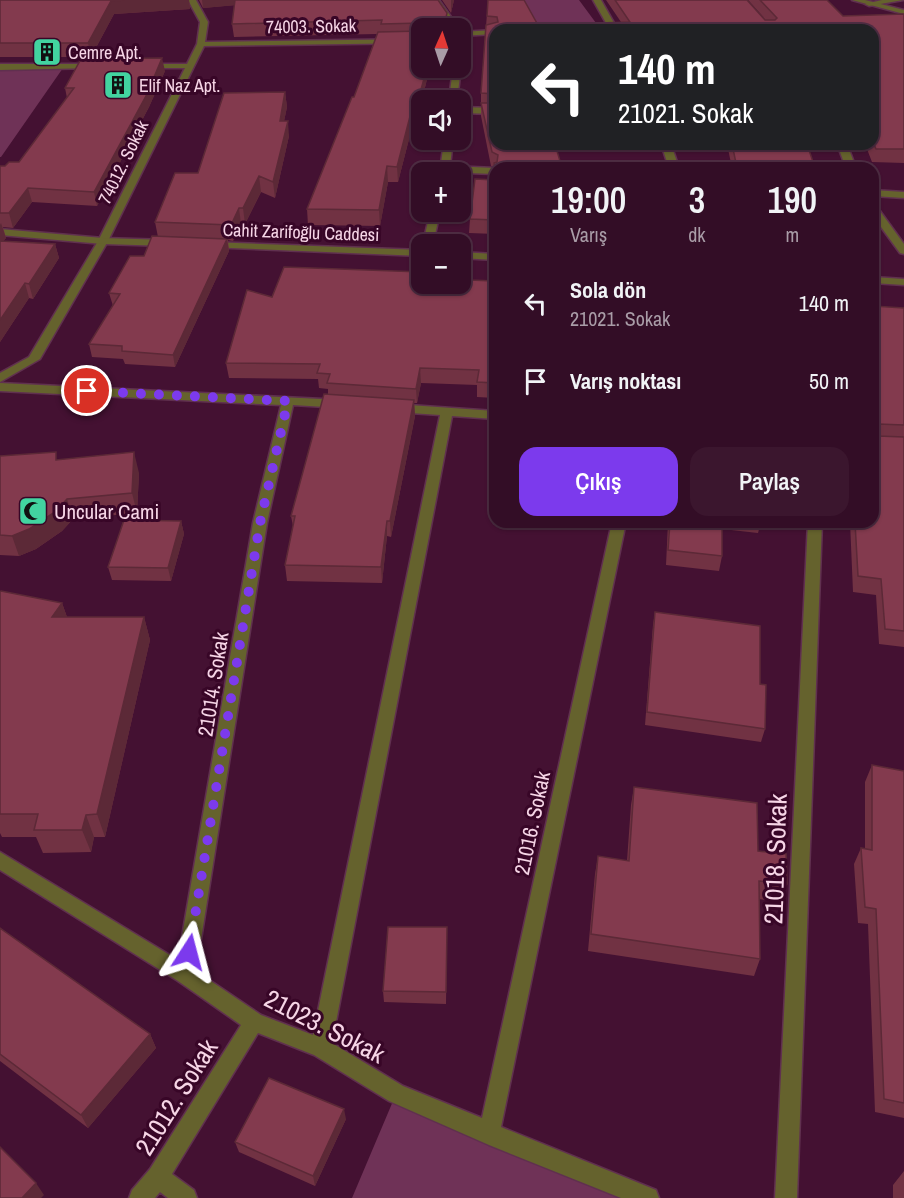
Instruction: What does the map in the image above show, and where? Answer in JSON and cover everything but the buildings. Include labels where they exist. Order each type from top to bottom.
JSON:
[{"type":"street","points":[[192,0],[204,22],[201,44]]},
{"type":"street","points":[[435,0],[448,18]]},
{"type":"street","points":[[597,0],[610,24]]},
{"type":"street","points":[[856,0],[904,12]]},
{"type":"street","points":[[869,4],[899,0]]},
{"type":"street","points":[[471,33],[489,32]]},
{"type":"street","name":"74003. Sokak","points":[[201,44],[411,41]]},
{"type":"street","name":"74012. Sokak","points":[[0,378],[34,359],[103,241],[201,44]]},
{"type":"street","points":[[0,67],[106,66]]},
{"type":"street","points":[[130,66],[189,66]]},
{"type":"street","points":[[471,110],[489,111]]},
{"type":"street","points":[[471,171],[489,171]]},
{"type":"street","points":[[879,193],[904,195]]},
{"type":"street","points":[[879,217],[904,251]]},
{"type":"street","points":[[0,232],[103,241],[174,243]]},
{"type":"street","name":"Cahit Zarifoğlu Caddesi","points":[[198,244],[411,253]]},
{"type":"street","points":[[471,256],[489,257]]},
{"type":"street","points":[[879,280],[904,282]]},
{"type":"street","points":[[0,387],[356,405]]},
{"type":"street","name":"21014. Sokak","points":[[185,975],[260,523],[288,401]]},
{"type":"street","points":[[379,407],[489,414]]},
{"type":"street","points":[[321,1048],[447,411]]},
{"type":"street","name":"21016. Sokak","points":[[489,1134],[619,528]]},
{"type":"street","name":"21018. Sokak","points":[[786,1198],[815,528]]},
{"type":"street","name":"21023. Sokak","points":[[0,860],[185,975],[254,1022],[321,1048],[396,1094],[648,1198]]},
{"type":"street","name":"21012. Sokak","points":[[140,1198],[158,1177],[254,1022]]},
{"type":"street","points":[[158,1177],[186,1198]]},
{"type":"shaded area","points":[[516,0],[579,0],[596,23],[584,24],[531,24]]},
{"type":"shaded area","points":[[0,68],[63,68],[1,157],[0,157]]},
{"type":"shaded area","points":[[396,1094],[648,1198],[352,1198]]},
{"type":"place","name":"Cemre Apt.","points":[[47,52]]},
{"type":"place","name":"Elif Naz Apt.","points":[[118,85]]},
{"type":"place","name":"Uncular Cami","points":[[33,511]]},
{"type":"route","points":[[87,391],[288,401],[260,523],[189,952]]}]
